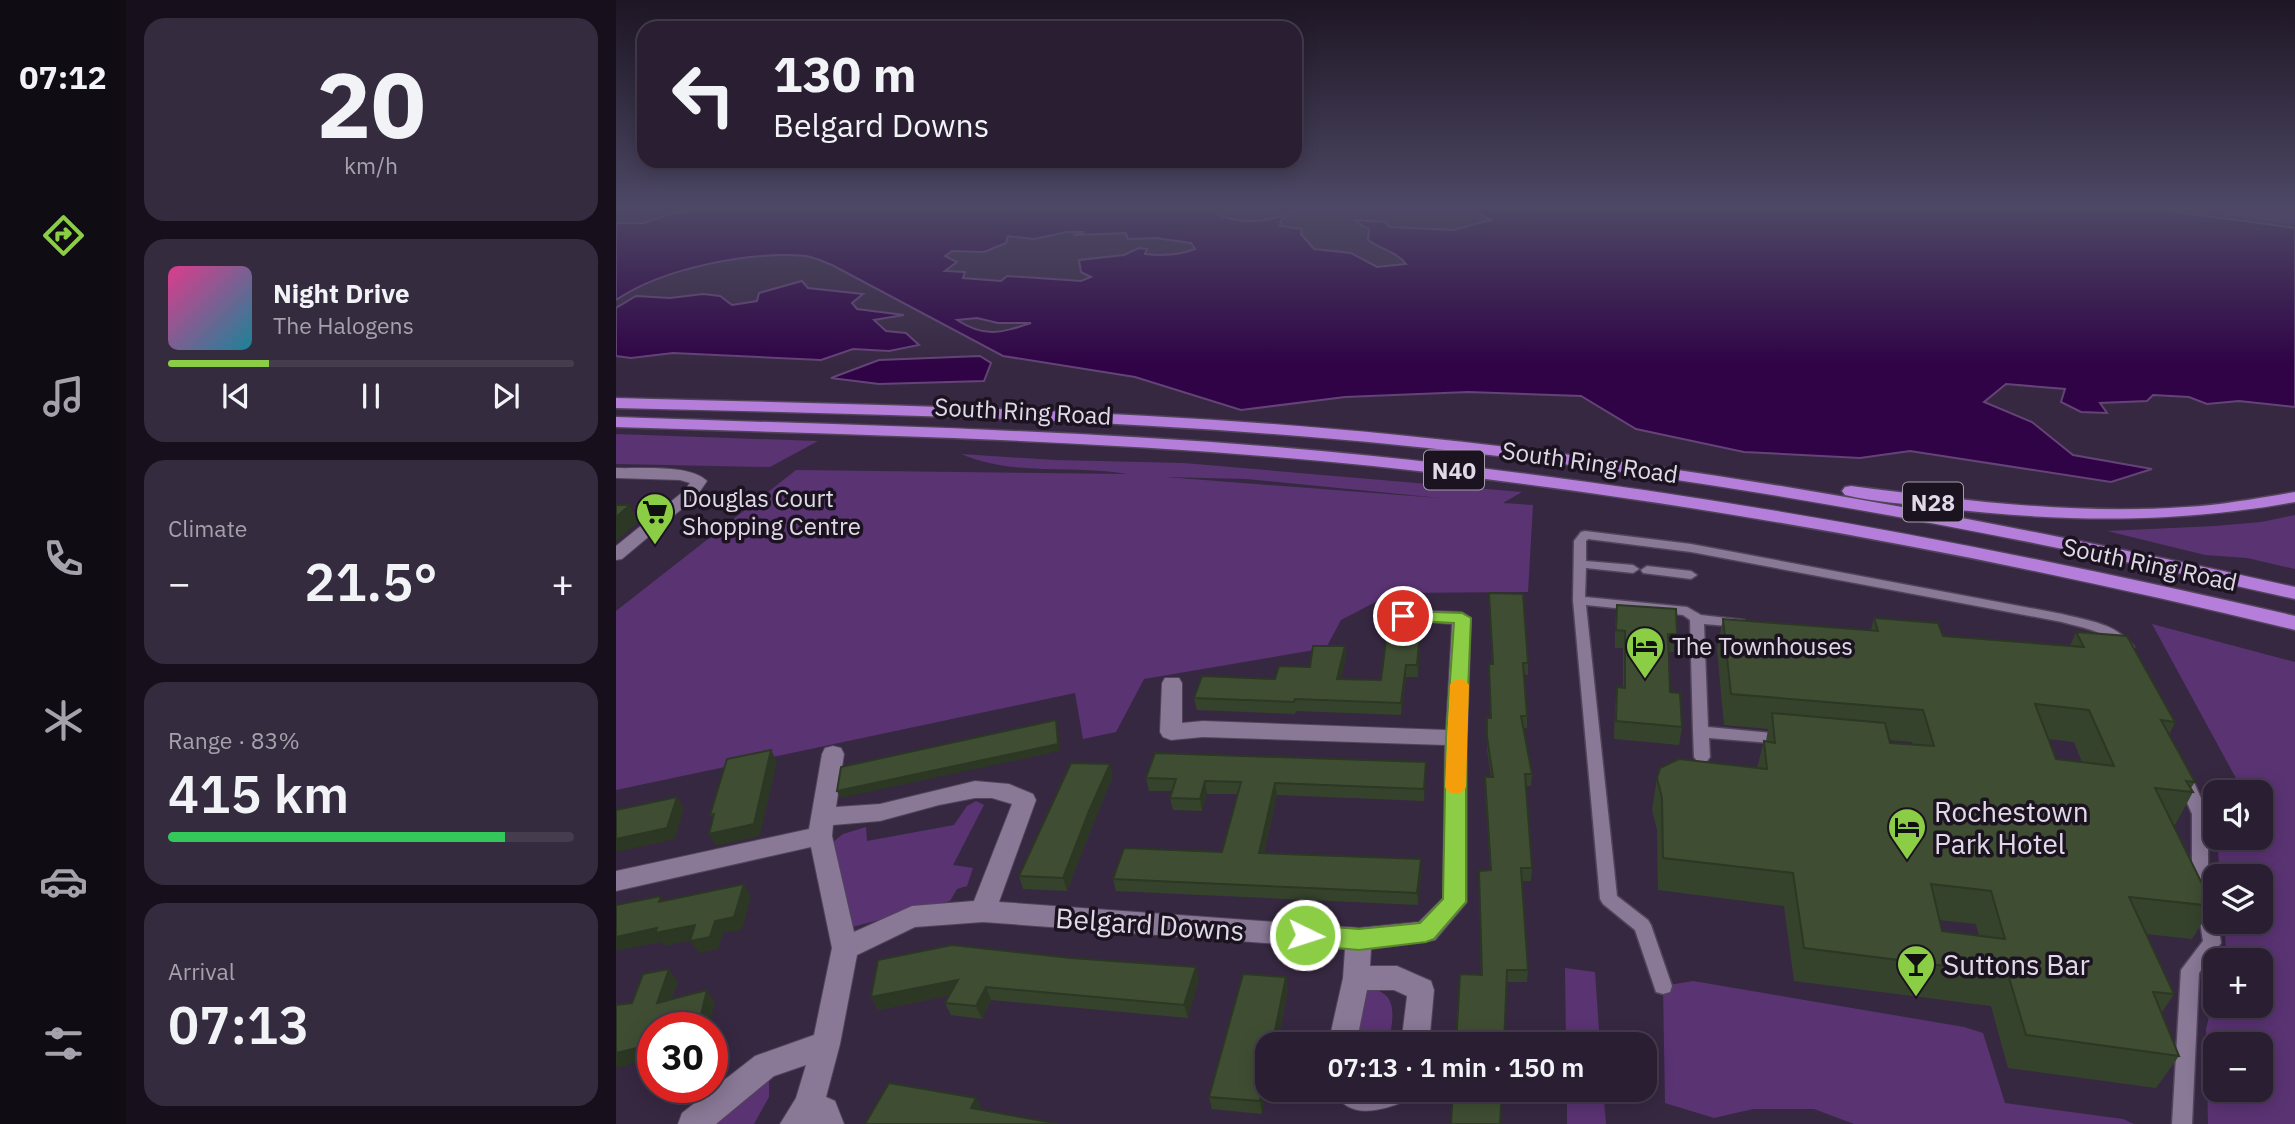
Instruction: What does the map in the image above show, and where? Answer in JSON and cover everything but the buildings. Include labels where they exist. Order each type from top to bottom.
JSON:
[{"type":"highway","name":"South Ring Road","points":[[616,403],[1202,424],[1397,440],[1572,460],[1900,512],[2084,547],[2295,593]]},
{"type":"highway","name":"South Ring Road","points":[[616,422],[1097,440],[1370,461],[1501,476],[1715,506],[1908,540],[2290,622]]},
{"type":"highway","name":"N28","points":[[1572,460],[1740,476],[1972,507],[2078,515],[2199,514],[2295,497]]},
{"type":"street","points":[[616,473],[682,475],[699,481],[690,494],[616,555]]},
{"type":"street","name":"Belgard Downs","points":[[845,948],[912,917],[983,911],[1359,939],[1426,932],[1455,902],[1456,738],[1462,618],[1403,616]]},
{"type":"street","points":[[1172,682],[1171,732],[1203,729],[1456,738]]},
{"type":"street","points":[[811,1118],[845,948],[822,826],[833,754]]},
{"type":"street","points":[[616,881],[953,792],[1009,790],[1024,800],[983,911]]},
{"type":"street","points":[[1345,1032],[1356,978],[1359,939]]},
{"type":"street","points":[[1356,978],[1397,978],[1421,990],[1416,1032]]},
{"type":"street","points":[[693,1124],[765,1066],[826,1044]]},
{"type":"lane","points":[[1664,986],[1642,925],[1609,899],[1579,600],[1580,541],[1585,535],[1691,548],[2084,624],[2116,635],[2128,658]]},
{"type":"lane","points":[[1579,564],[1691,575]]},
{"type":"lane","points":[[1579,600],[1687,611],[1697,619],[1752,624]]},
{"type":"lane","points":[[1697,619],[1702,757]]},
{"type":"lane","points":[[1700,732],[1805,741]]},
{"type":"lane","points":[[2179,766],[2200,814],[2200,868],[2212,943],[2190,970],[2182,1124]]},
{"type":"shaded area","points":[[616,260],[726,260],[658,279],[616,300]]},
{"type":"shaded area","points":[[822,260],[954,260],[957,262],[945,271],[965,272],[963,278],[1001,281],[1007,276],[1081,281],[1091,277],[1081,272],[1079,260],[1365,260],[1377,267],[1406,264],[1402,260],[2295,260],[2295,407],[2239,401],[2207,404],[2189,397],[2153,395],[2147,401],[2100,403],[2107,413],[2081,412],[2061,402],[2065,389],[2006,384],[1984,402],[2032,422],[2073,455],[2152,469],[2111,482],[1910,451],[1860,458],[1744,452],[1636,429],[1581,396],[1468,392],[1345,397],[1241,410],[1135,377],[1003,356]],"holes":[[[977,318],[998,323],[1031,323],[993,332],[976,329],[957,320]]]},
{"type":"shaded area","points":[[802,281],[808,288],[863,294],[852,303],[857,309],[904,315],[874,320],[886,331],[906,333],[919,345],[889,351],[853,349],[821,360],[673,353],[631,358],[616,356],[616,308],[636,296],[670,298],[703,294],[720,296],[732,305],[757,301],[759,293]]},
{"type":"shaded area","points":[[980,356],[991,363],[984,381],[879,384],[831,378],[879,360]]},
{"type":"shaded area","points":[[616,434],[818,441],[770,467],[616,464]]},
{"type":"shaded area","points":[[961,454],[1055,460],[1184,463],[1522,492],[1503,503],[1533,505],[1528,592],[1393,593],[1341,620],[1326,648],[1144,679],[1116,732],[1083,739],[1075,693],[616,790],[616,611],[796,470],[1127,474],[1022,468],[981,461]],"holes":[[[1165,477],[1246,479],[1440,498]]]},
{"type":"shaded area","points":[[2295,515],[2295,569],[2247,558],[2205,555],[2107,531],[2215,526],[2261,522]]},
{"type":"shaded area","points":[[2152,624],[2295,662],[2295,1124],[2208,1124],[2208,1102],[2273,1102],[2273,1032],[2206,1032],[2206,1029],[2209,1018],[2273,1018],[2273,948],[2226,948],[2225,934],[2273,934],[2273,864],[2219,864],[2218,850],[2273,850],[2273,780],[2237,780]]},
{"type":"shaded area","points":[[976,801],[984,805],[953,865],[973,868],[967,886],[957,889],[950,901],[841,930],[828,846],[843,834],[866,827],[867,841],[954,825],[967,806]]},
{"type":"shaded area","points":[[1565,968],[1595,972],[1599,1032],[1566,1032]]},
{"type":"shaded area","points":[[1693,981],[1964,1027],[1983,1033],[2005,1103],[2123,1119],[2134,1124],[1854,1124],[1814,1109],[1753,1109],[1714,1118],[1665,1103],[1663,986]]},
{"type":"shaded area","points":[[1368,988],[1386,995],[1392,1008],[1390,1032],[1350,1032],[1358,993]]},
{"type":"shaded area","points":[[769,1078],[769,1097],[754,1124],[705,1124]]},
{"type":"shaded area","points":[[1567,1102],[1604,1102],[1606,1124],[1567,1124]]},
{"type":"slow traffic","points":[[1456,787],[1459,685]]},
{"type":"place","name":"Douglas Court Shopping Centre","points":[[655,546]]},
{"type":"place","name":"The Townhouses","points":[[1645,680]]},
{"type":"place","name":"Rochestown Park Hotel","points":[[1907,861]]},
{"type":"place","name":"Suttons Bar","points":[[1916,998]]},
{"type":"route","points":[[1305,935],[1359,939],[1426,932],[1455,902],[1456,738],[1462,618],[1403,616]]}]
